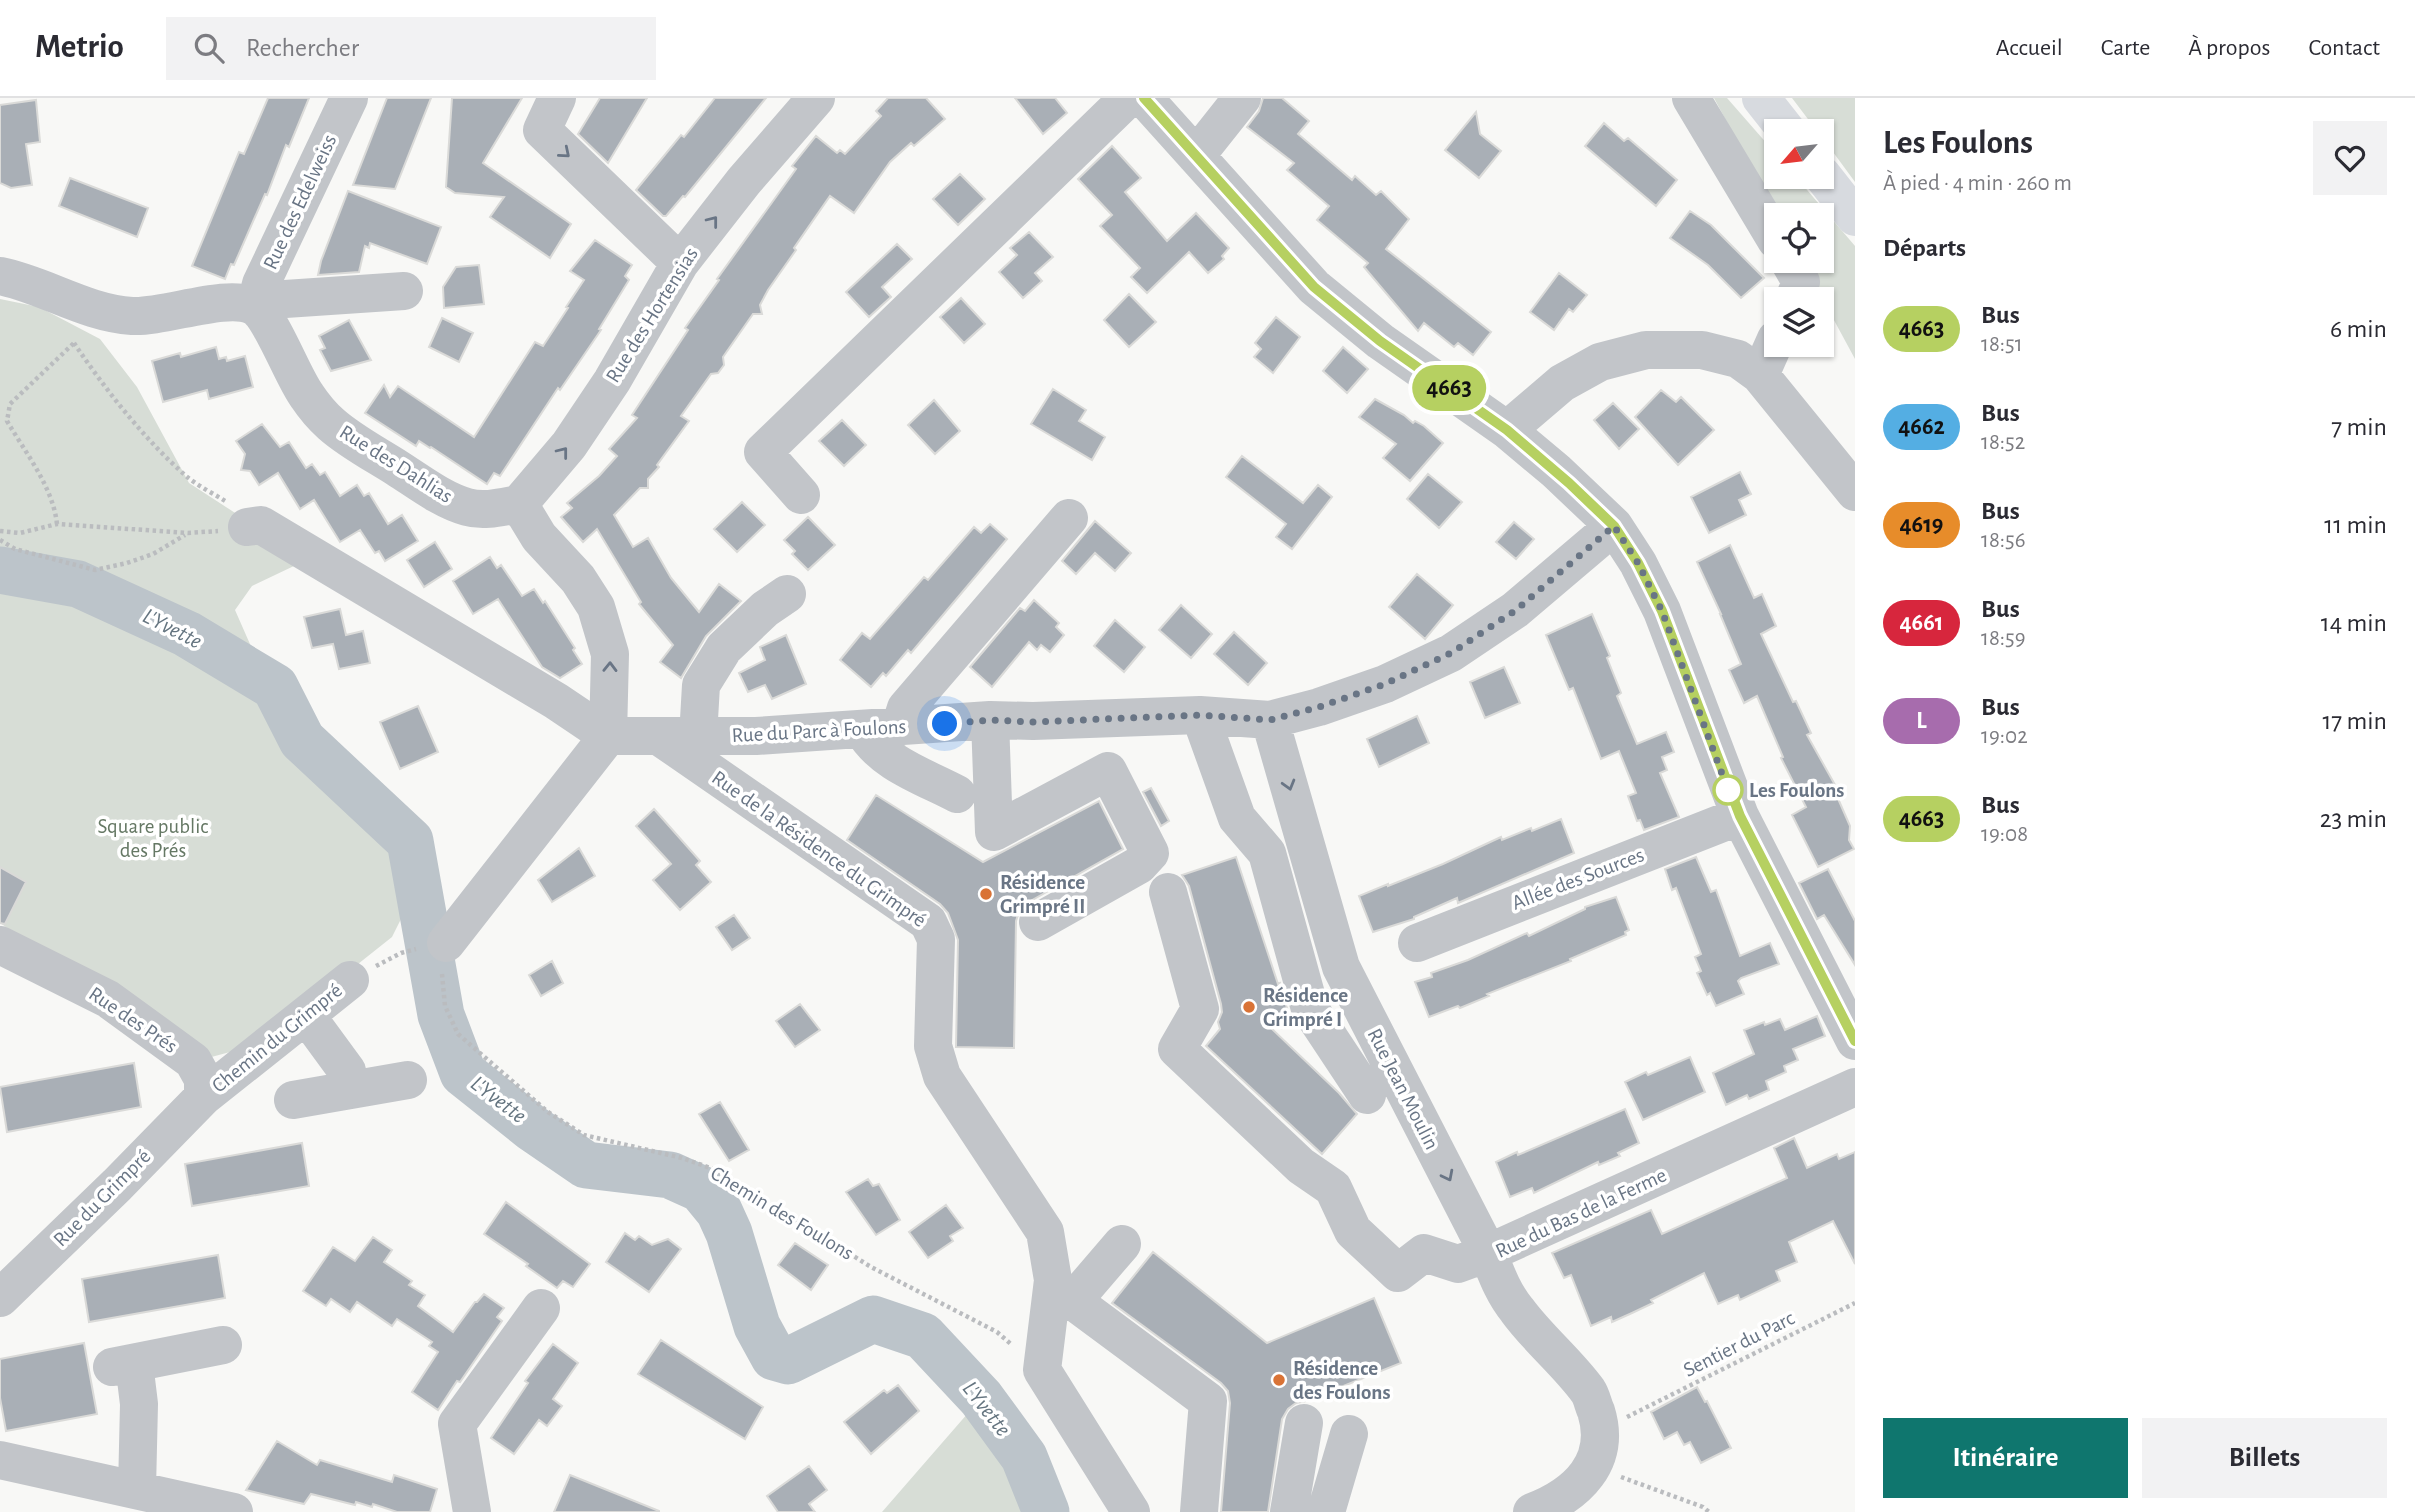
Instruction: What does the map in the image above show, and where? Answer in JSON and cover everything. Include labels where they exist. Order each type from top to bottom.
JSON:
[{"type":"highway","points":[[1761,98],[1778,119]]},
{"type":"highway","points":[[1833,189],[1855,217]]},
{"type":"street","name":"Rue des Edelweiss","points":[[255,307],[261,284],[349,98]]},
{"type":"street","points":[[557,98],[542,130],[680,263]]},
{"type":"street","name":"Rue des Hortensias","points":[[519,504],[569,445],[612,380],[680,263],[744,181],[816,98]]},
{"type":"street","points":[[801,495],[763,452],[1128,98]]},
{"type":"street","points":[[1144,98],[1314,287],[1380,341],[1507,430],[1614,526],[1638,563],[1662,611],[1740,816],[1855,1041]]},
{"type":"street","points":[[1196,156],[1242,98]]},
{"type":"street","points":[[1690,98],[1764,220]]},
{"type":"street","points":[[0,276],[94,308],[132,316],[215,304],[242,303],[255,307],[285,299],[404,290]]},
{"type":"street","name":"Rue des Dahlias","points":[[255,307],[277,337],[290,370],[307,397],[331,424],[445,498],[467,508],[489,509],[519,504]]},
{"type":"street","points":[[1507,430],[1562,383],[1600,362],[1646,350],[1702,350],[1738,359],[1760,375],[1855,492]]},
{"type":"street","points":[[1760,375],[1768,357]]},
{"type":"street","points":[[446,943],[608,736],[610,654],[596,607],[578,579],[539,537],[519,504]]},
{"type":"street","points":[[957,794],[894,762],[870,743],[906,708],[1069,518]]},
{"type":"street","points":[[247,527],[261,525],[556,701],[608,736]]},
{"type":"street","name":"Rue du Parc à Foulons","points":[[608,736],[756,736],[990,720],[1033,722],[1200,715],[1270,720],[1319,707],[1385,684],[1451,653],[1516,610],[1614,526]]},
{"type":"street","points":[[698,737],[701,685],[706,676],[724,648],[765,609],[787,594]]},
{"type":"street","points":[[1200,715],[1237,818],[1267,853],[1310,1009],[1367,1095]]},
{"type":"street","points":[[990,720],[994,832],[1108,771],[1150,853],[1139,865],[1038,922]]},
{"type":"street","name":"Rue Jean Moulin","points":[[1270,720],[1341,967],[1488,1253]]},
{"type":"street","name":"Rue de la Résidence du Grimpré","points":[[660,737],[928,922],[936,939],[933,1046],[942,1076],[1045,1232],[1053,1280],[1042,1370]]},
{"type":"street","name":"Allée des Sources","points":[[1417,943],[1740,816]]},
{"type":"street","points":[[1168,892],[1200,1009],[1177,1049],[1301,1166],[1333,1188],[1353,1231],[1398,1273],[1424,1253],[1458,1264],[1488,1253]]},
{"type":"street","name":"Rue des Prés","points":[[0,945],[108,999],[193,1060],[203,1079],[203,1097]]},
{"type":"street","name":"Chemin du Grimpré","points":[[203,1097],[350,980]]},
{"type":"street","points":[[306,1015],[346,1071],[350,1090]]},
{"type":"street","points":[[293,1100],[408,1080]]},
{"type":"street","name":"Rue du Bas de la Ferme","points":[[1532,1512],[1574,1489],[1593,1467],[1601,1427],[1590,1393],[1505,1295],[1488,1253],[1855,1087]]},
{"type":"street","name":"Rue du Grimpré","points":[[0,1297],[117,1185],[203,1097]]},
{"type":"street","points":[[1122,1244],[1073,1301],[1208,1401],[1199,1512]]},
{"type":"street","points":[[472,1512],[457,1424],[541,1308]]},
{"type":"street","points":[[158,1500],[139,1404],[123,1365],[223,1345]]},
{"type":"street","points":[[1042,1370],[1131,1512]]},
{"type":"street","points":[[1289,1512],[1304,1423]]},
{"type":"street","points":[[1326,1512],[1349,1434]]},
{"type":"street","points":[[0,1460],[158,1500],[234,1512]]},
{"type":"path","points":[[57,524],[55,511],[34,465],[6,421],[10,404],[74,343],[94,308]]},
{"type":"path","points":[[0,531],[20,533],[57,524],[188,533],[247,527],[235,507],[187,477],[140,428],[93,371],[74,343]]},
{"type":"path","points":[[0,540],[15,549],[95,570],[153,554],[188,533]]},
{"type":"path","name":"Chemin des Foulons","points":[[446,943],[442,969],[445,1006],[458,1034],[548,1112],[584,1135],[682,1158],[716,1170],[871,1267],[997,1332],[1042,1370]]},
{"type":"path","name":"Sentier du Parc","points":[[1638,1413],[1855,1303]]},
{"type":"path","points":[[1616,1475],[1703,1507],[1709,1512]]},
{"type":"green space","points":[[1714,98],[1727,98],[1764,140],[1764,189],[1806,189],[1818,203],[1771,203]]},
{"type":"green space","points":[[1792,98],[1855,98],[1855,182],[1834,153],[1834,119],[1808,119]]},
{"type":"green space","points":[[1834,221],[1855,246],[1855,359],[1834,320],[1834,287],[1816,287],[1808,273],[1834,273]]},
{"type":"green space","name":"Square public des Prés","points":[[0,299],[39,307],[100,339],[137,387],[189,483],[266,533],[296,565],[252,586],[235,610],[272,694],[301,749],[402,847],[412,897],[392,937],[256,1045],[204,1059],[0,923]]},
{"type":"green space","points":[[975,1405],[1018,1465],[1036,1512],[882,1512]]},
{"type":"building","points":[[268,98],[309,98],[289,147],[286,145],[267,195],[265,194],[234,265],[231,264],[225,279],[192,266],[239,152],[244,154]]},
{"type":"building","points":[[387,98],[431,98],[395,189],[353,185]]},
{"type":"building","points":[[452,98],[522,98],[483,163],[571,224],[550,258],[490,217],[504,197],[455,193],[446,187]]},
{"type":"building","points":[[600,98],[647,98],[608,163],[578,134]]},
{"type":"building","points":[[715,98],[766,98],[685,197],[663,216],[636,190]]},
{"type":"building","points":[[888,98],[926,98],[945,119],[914,146],[911,143],[890,162],[854,213],[830,196],[768,290],[760,305],[762,314],[753,314],[723,357],[724,365],[718,373],[711,374],[681,416],[689,421],[648,479],[648,488],[640,488],[614,515],[633,547],[648,538],[671,578],[699,612],[719,584],[741,601],[706,636],[681,678],[660,662],[673,645],[639,604],[641,602],[597,529],[583,542],[561,517],[572,508],[567,503],[599,476],[617,456],[609,449],[637,418],[632,415],[688,330],[685,328],[796,169],[792,166],[816,136],[837,153],[840,150],[845,154],[881,116],[876,111]]},
{"type":"building","points":[[1015,98],[1055,98],[1067,113],[1043,134]]},
{"type":"building","points":[[1263,98],[1282,98],[1309,121],[1298,134],[1352,180],[1355,176],[1376,195],[1381,191],[1409,219],[1386,249],[1491,332],[1473,355],[1458,343],[1454,347],[1424,323],[1418,331],[1364,267],[1368,263],[1317,220],[1329,206],[1287,170],[1294,163],[1247,127],[1259,111]]},
{"type":"building","points":[[36,100],[40,142],[26,144],[32,185],[11,188],[0,183],[0,105]]},
{"type":"building","points":[[1476,112],[1480,134],[1501,151],[1479,178],[1445,150]]},
{"type":"building","points":[[1604,123],[1624,141],[1628,138],[1677,180],[1656,206],[1585,146]]},
{"type":"building","points":[[1112,146],[1141,178],[1125,192],[1167,241],[1196,213],[1229,248],[1222,256],[1224,259],[1208,273],[1189,252],[1147,293],[1131,277],[1140,268],[1100,226],[1112,215],[1078,179]]},
{"type":"building","points":[[960,174],[985,199],[958,225],[933,199]]},
{"type":"building","points":[[70,178],[148,208],[137,237],[59,206]]},
{"type":"building","points":[[348,191],[441,227],[427,264],[370,243],[369,248],[365,246],[359,272],[318,275]]},
{"type":"building","points":[[1690,211],[1711,225],[1764,278],[1741,298],[1708,265],[1670,238]]},
{"type":"building","points":[[1029,232],[1053,257],[1035,273],[1042,281],[1023,298],[999,272],[1017,255],[1010,248]]},
{"type":"building","points":[[595,240],[632,265],[625,276],[629,280],[599,329],[601,330],[560,390],[558,388],[500,476],[494,473],[487,484],[431,447],[419,441],[416,446],[365,413],[384,385],[390,397],[398,386],[474,437],[535,342],[543,346],[568,308],[566,307],[584,280],[570,271]]},
{"type":"building","points":[[897,244],[912,259],[882,287],[891,297],[869,317],[846,292]]},
{"type":"building","points":[[479,265],[484,304],[444,308],[443,287],[456,267]]},
{"type":"building","points":[[1559,273],[1587,295],[1573,312],[1569,309],[1554,330],[1530,312]]},
{"type":"building","points":[[1129,294],[1156,322],[1129,347],[1104,320]]},
{"type":"building","points":[[961,298],[985,324],[964,343],[940,317]]},
{"type":"building","points":[[1276,317],[1300,337],[1273,373],[1254,357],[1261,349],[1255,343]]},
{"type":"building","points":[[442,318],[473,333],[459,362],[429,347]]},
{"type":"building","points":[[349,320],[371,360],[331,371],[320,350],[325,348],[319,336]]},
{"type":"building","points":[[216,347],[219,359],[226,357],[227,361],[245,356],[253,387],[209,399],[207,390],[163,402],[152,361],[180,353],[181,357]]},
{"type":"building","points":[[1343,347],[1368,369],[1347,393],[1323,371]]},
{"type":"building","points":[[1053,389],[1086,410],[1079,421],[1105,437],[1092,460],[1031,424]]},
{"type":"building","points":[[1661,390],[1676,402],[1681,397],[1714,430],[1678,465],[1635,417]]},
{"type":"building","points":[[1375,399],[1413,423],[1415,421],[1424,426],[1443,443],[1410,481],[1383,458],[1396,444],[1359,417]]},
{"type":"building","points":[[934,400],[960,431],[935,454],[908,425]]},
{"type":"building","points":[[1613,403],[1639,429],[1619,449],[1594,420]]},
{"type":"building","points":[[842,420],[866,445],[844,466],[819,441]]},
{"type":"building","points":[[262,424],[280,447],[289,442],[306,468],[312,464],[320,475],[325,472],[340,496],[357,485],[364,496],[369,493],[388,524],[402,515],[418,541],[385,561],[379,551],[375,553],[360,530],[340,542],[314,500],[300,509],[278,473],[259,485],[250,471],[241,470],[245,454],[236,441]]},
{"type":"building","points":[[1242,456],[1303,503],[1318,485],[1332,497],[1292,549],[1276,537],[1286,524],[1226,477]]},
{"type":"building","points":[[1740,472],[1751,494],[1739,500],[1746,515],[1709,533],[1691,497]]},
{"type":"building","points":[[1428,474],[1462,502],[1439,528],[1407,499]]},
{"type":"building","points":[[742,502],[765,525],[737,552],[714,529]]},
{"type":"building","points":[[808,517],[835,545],[808,570],[792,554],[795,551],[784,540]]},
{"type":"building","points":[[1095,521],[1131,553],[1115,571],[1095,553],[1076,574],[1062,561]]},
{"type":"building","points":[[1514,522],[1534,539],[1516,559],[1496,542]]},
{"type":"building","points":[[990,524],[1007,539],[911,653],[908,650],[886,676],[883,673],[871,687],[840,660],[862,633],[870,639],[924,577],[928,580],[974,527],[981,533]]},
{"type":"building","points":[[435,542],[452,569],[424,587],[407,560]]},
{"type":"building","points":[[1730,545],[1754,598],[1762,594],[1776,626],[1761,634],[1811,733],[1807,735],[1839,792],[1836,794],[1850,826],[1849,840],[1854,849],[1818,867],[1792,815],[1806,807],[1781,758],[1783,757],[1757,696],[1744,703],[1729,670],[1741,664],[1697,562]]},
{"type":"building","points":[[490,557],[497,568],[501,565],[522,596],[534,589],[543,603],[545,601],[582,664],[560,678],[542,667],[498,599],[473,614],[453,581]]},
{"type":"building","points":[[1417,574],[1453,605],[1425,639],[1389,607]]},
{"type":"building","points":[[1034,600],[1059,623],[1056,627],[1064,635],[1050,652],[1041,645],[1037,650],[1029,642],[992,687],[970,667],[1020,608],[1025,611]]},
{"type":"building","points":[[1181,605],[1212,634],[1191,658],[1159,630]]},
{"type":"building","points":[[340,609],[346,635],[363,631],[370,663],[339,669],[333,644],[312,648],[304,617]]},
{"type":"building","points":[[1592,614],[1610,656],[1607,658],[1621,693],[1617,696],[1637,744],[1666,732],[1674,752],[1662,757],[1667,770],[1660,773],[1679,817],[1644,830],[1640,820],[1637,821],[1628,796],[1636,793],[1619,751],[1601,759],[1573,688],[1569,690],[1546,635]]},
{"type":"building","points":[[1115,620],[1145,647],[1124,672],[1094,646]]},
{"type":"building","points":[[1234,632],[1267,663],[1248,685],[1214,654]]},
{"type":"building","points":[[786,635],[806,684],[772,699],[765,685],[748,692],[739,673],[765,660],[760,647]]},
{"type":"building","points":[[1504,667],[1520,703],[1485,718],[1470,682]]},
{"type":"building","points":[[418,706],[438,752],[400,769],[380,722]]},
{"type":"building","points":[[1417,716],[1429,743],[1379,767],[1367,739]]},
{"type":"building","points":[[1151,788],[1169,821],[1161,826],[1143,792]]},
{"type":"building","name":"Résidence Grimpré II","points":[[876,795],[983,862],[1099,801],[1123,849],[1027,903],[1019,912],[1016,921],[1014,1048],[956,1047],[958,940],[948,913],[940,904],[847,840]]},
{"type":"building","points":[[654,809],[700,861],[696,865],[711,882],[680,910],[653,880],[671,864],[636,826]]},
{"type":"building","points":[[1561,819],[1574,853],[1458,903],[1457,898],[1414,919],[1373,932],[1359,896],[1443,864],[1501,837],[1502,840],[1531,828],[1532,831]]},
{"type":"building","points":[[579,848],[595,876],[552,902],[538,880]]},
{"type":"building","name":"Résidence Grimpré I","points":[[1236,857],[1288,1012],[1272,1029],[1339,1093],[1357,1114],[1322,1154],[1206,1046],[1220,1029],[1218,1022],[1222,1012],[1221,1004],[1189,886],[1182,875]]},
{"type":"building","points":[[1696,857],[1711,892],[1716,890],[1740,956],[1770,943],[1779,964],[1741,978],[1738,981],[1744,994],[1716,1006],[1710,993],[1707,995],[1697,973],[1701,971],[1695,957],[1701,954],[1676,888],[1672,890],[1665,869]]},
{"type":"building","points":[[0,867],[26,882],[5,924],[0,923]]},
{"type":"building","points":[[1828,869],[1855,921],[1855,965],[1824,915],[1817,919],[1799,883]]},
{"type":"building","points":[[1616,897],[1629,930],[1625,932],[1626,935],[1570,959],[1571,961],[1487,994],[1489,996],[1429,1017],[1415,982],[1432,977],[1431,973],[1468,960],[1527,933],[1529,936],[1585,907]]},
{"type":"building","points":[[734,915],[750,938],[732,950],[716,927]]},
{"type":"building","points":[[552,961],[563,983],[541,996],[529,975]]},
{"type":"building","points":[[800,1004],[820,1030],[795,1047],[776,1021]]},
{"type":"building","points":[[1817,1016],[1825,1036],[1793,1049],[1798,1060],[1784,1066],[1786,1072],[1766,1081],[1769,1090],[1749,1099],[1747,1095],[1726,1105],[1713,1073],[1754,1054],[1744,1030],[1780,1019],[1785,1030]]},
{"type":"building","points":[[1690,1057],[1705,1092],[1643,1120],[1625,1082]]},
{"type":"building","points":[[134,1063],[141,1107],[7,1132],[0,1087]]},
{"type":"building","points":[[720,1102],[749,1150],[729,1161],[699,1114]]},
{"type":"building","points":[[1625,1109],[1639,1143],[1618,1153],[1620,1156],[1599,1165],[1598,1162],[1534,1193],[1532,1188],[1510,1197],[1496,1162]]},
{"type":"building","points":[[1794,1138],[1807,1168],[1837,1154],[1839,1159],[1855,1152],[1855,1264],[1833,1221],[1789,1242],[1797,1262],[1776,1271],[1780,1281],[1740,1300],[1738,1295],[1718,1304],[1704,1273],[1651,1300],[1653,1303],[1632,1313],[1612,1322],[1611,1317],[1591,1326],[1571,1275],[1564,1278],[1552,1253],[1651,1210],[1662,1234],[1787,1178],[1774,1148]]},
{"type":"building","points":[[302,1143],[309,1186],[192,1206],[185,1164]]},
{"type":"building","points":[[868,1179],[873,1186],[879,1184],[900,1220],[876,1235],[846,1192]]},
{"type":"building","points":[[506,1202],[590,1264],[573,1287],[563,1281],[557,1288],[484,1234]]},
{"type":"building","points":[[946,1205],[963,1228],[950,1236],[953,1241],[928,1258],[909,1232]]},
{"type":"building","points":[[625,1233],[635,1240],[639,1236],[652,1245],[668,1239],[681,1249],[649,1292],[606,1262]]},
{"type":"building","points":[[373,1237],[392,1250],[384,1262],[412,1281],[409,1285],[425,1295],[418,1306],[453,1332],[484,1294],[504,1308],[497,1317],[502,1321],[438,1410],[412,1392],[438,1352],[429,1346],[432,1342],[397,1319],[392,1326],[357,1302],[350,1312],[331,1299],[326,1306],[303,1291],[333,1247],[355,1261]]},
{"type":"building","points":[[795,1243],[828,1265],[811,1290],[778,1265]]},
{"type":"building","name":"Résidence des Foulons","points":[[1153,1252],[1267,1343],[1374,1298],[1401,1363],[1296,1403],[1288,1409],[1282,1419],[1268,1512],[1221,1512],[1230,1403],[1228,1391],[1221,1383],[1112,1303]]},
{"type":"building","points":[[218,1255],[225,1298],[89,1322],[82,1279]]},
{"type":"building","points":[[661,1340],[763,1407],[745,1439],[638,1374]]},
{"type":"building","points":[[84,1343],[97,1414],[6,1431],[0,1398],[0,1359]]},
{"type":"building","points":[[553,1344],[578,1363],[553,1399],[562,1406],[547,1426],[539,1420],[514,1454],[491,1438],[528,1383],[525,1381]]},
{"type":"building","points":[[898,1385],[919,1411],[871,1454],[844,1422],[884,1390],[887,1393]]},
{"type":"building","points":[[1697,1387],[1731,1448],[1701,1463],[1690,1442],[1684,1445],[1677,1432],[1664,1439],[1651,1412]]},
{"type":"building","points":[[277,1441],[317,1465],[320,1460],[392,1482],[394,1475],[437,1489],[430,1512],[397,1512],[373,1504],[372,1507],[356,1502],[355,1505],[311,1494],[304,1504],[246,1490]]},
{"type":"building","points":[[809,1466],[827,1490],[809,1504],[815,1512],[778,1512],[767,1496]]},
{"type":"building","points":[[570,1475],[659,1511],[659,1512],[554,1512]]},
{"type":"waterway","name":"L'Yvette","points":[[0,570],[78,584],[187,634],[275,687],[302,740],[410,841],[441,1015],[463,1073],[532,1128],[586,1165],[670,1175],[701,1189],[719,1211],[729,1233],[757,1326],[774,1357],[788,1361],[873,1319],[923,1336],[981,1398],[1024,1457],[1046,1512]]},
{"type":"bus line","name":"4663","points":[[1144,98],[1314,287],[1380,341],[1507,430],[1614,526],[1638,563],[1662,611],[1740,816],[1855,1041]]},
{"type":"place","name":"Les Foulons","points":[[1728,790]]},
{"type":"place","name":"Résidence Grimpré II","points":[[986,894]]},
{"type":"place","name":"Résidence Grimpré I","points":[[1249,1007]]},
{"type":"place","name":"Résidence des Foulons","points":[[1279,1380]]},
{"type":"route","points":[[945,724],[990,720],[1033,722],[1200,715],[1270,720],[1319,707],[1385,684],[1451,653],[1516,610],[1614,526],[1638,563],[1662,611],[1728,790]]}]
